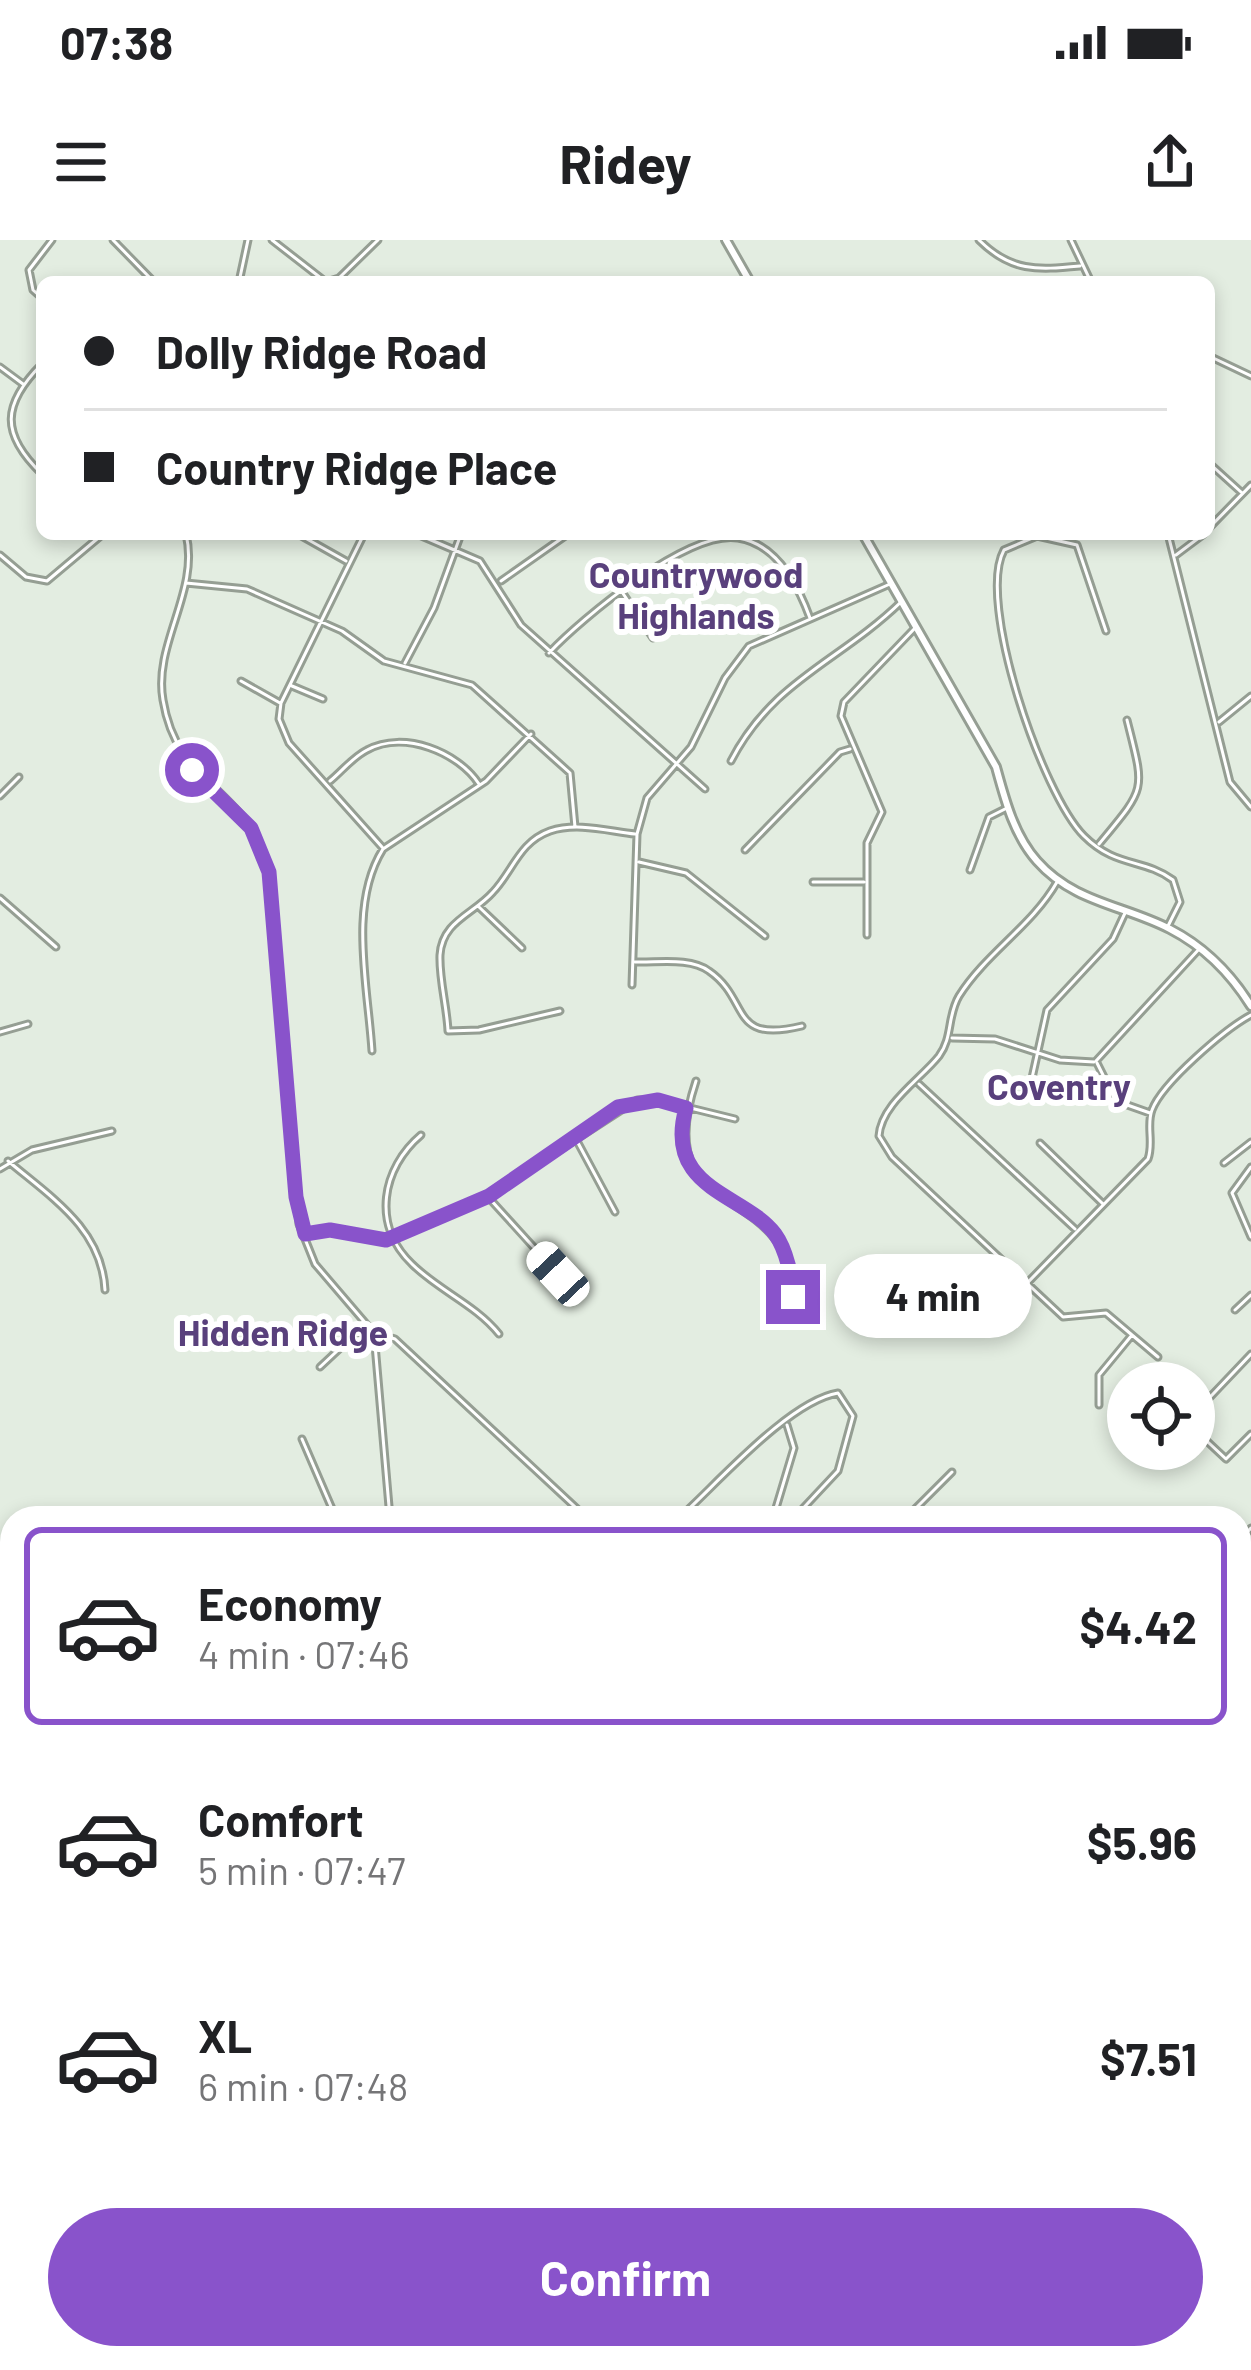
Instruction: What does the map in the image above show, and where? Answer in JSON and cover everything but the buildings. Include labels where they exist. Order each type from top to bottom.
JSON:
[{"type":"main road","points":[[726,240],[747,276]]},
{"type":"main road","points":[[867,540],[996,767],[1007,808],[1028,848],[1058,880],[1125,914],[1168,927],[1200,948],[1251,1006]]},
{"type":"street","points":[[36,293],[29,270],[52,240]]},
{"type":"street","points":[[113,240],[148,276]]},
{"type":"street","points":[[240,276],[248,240]]},
{"type":"street","points":[[272,240],[318,276]]},
{"type":"street","points":[[341,276],[377,240]]},
{"type":"street","points":[[979,240],[1005,263],[1029,270],[1080,266]]},
{"type":"street","points":[[1071,240],[1086,276]]},
{"type":"street","points":[[1215,359],[1251,376]]},
{"type":"street","points":[[0,367],[23,383]]},
{"type":"street","points":[[36,370],[13,396],[10,427],[24,459],[36,469]]},
{"type":"street","points":[[1215,469],[1242,494]]},
{"type":"street","points":[[1215,522],[1251,484]]},
{"type":"street","points":[[0,554],[26,577],[47,581],[89,540]]},
{"type":"street","points":[[186,540],[186,583],[162,672],[162,695],[192,770],[251,828],[269,872],[296,1197],[315,1264],[374,1333],[389,1506]]},
{"type":"street","points":[[309,540],[347,561]]},
{"type":"street","points":[[360,540],[281,703],[284,736],[328,783],[360,828],[383,848]]},
{"type":"street","points":[[434,540],[480,560],[498,582],[520,625],[705,789]]},
{"type":"street","points":[[405,664],[459,540]]},
{"type":"street","points":[[498,582],[559,540]]},
{"type":"street","points":[[549,652],[577,623],[621,590],[719,540]]},
{"type":"street","points":[[745,540],[789,573],[810,620]]},
{"type":"street","points":[[1028,540],[1004,550],[995,579],[998,609],[1033,748],[1066,811],[1097,845],[1118,862],[1149,868],[1173,880],[1180,902],[1168,927]]},
{"type":"street","points":[[1066,540],[1077,545],[1106,632]]},
{"type":"street","points":[[1170,540],[1230,782],[1251,807]]},
{"type":"street","points":[[1174,556],[1196,540]]},
{"type":"street","points":[[186,583],[247,590],[321,622],[384,661],[472,685],[532,733],[571,773],[574,827]]},
{"type":"street","points":[[632,985],[637,834],[647,798],[676,764],[748,646],[892,583]]},
{"type":"street","points":[[621,590],[653,638]]},
{"type":"street","points":[[731,761],[747,730],[788,685],[837,658],[902,600]]},
{"type":"street","points":[[867,934],[867,843],[882,812],[880,798],[852,748],[842,716],[844,702],[917,626]]},
{"type":"street","points":[[241,681],[281,703]]},
{"type":"street","points":[[291,685],[323,699]]},
{"type":"street","points":[[1218,723],[1251,696]]},
{"type":"street","points":[[1097,845],[1139,796],[1142,781],[1127,720]]},
{"type":"street","points":[[372,1051],[362,901],[383,848],[479,785],[532,733]]},
{"type":"street","points":[[328,783],[362,752],[396,742],[455,757],[479,785]]},
{"type":"street","points":[[745,850],[840,752],[852,748]]},
{"type":"street","points":[[0,796],[19,777]]},
{"type":"street","points":[[970,870],[989,817],[1007,808]]},
{"type":"street","points":[[560,1011],[479,1030],[448,1031],[440,956],[459,918],[495,891],[527,845],[548,832],[574,827],[637,834]]},
{"type":"street","points":[[637,862],[686,873],[765,936]]},
{"type":"street","points":[[1058,880],[1045,903],[962,992],[952,1014],[950,1038],[918,1083],[883,1118],[881,1144],[1063,1317],[1106,1313],[1158,1357]]},
{"type":"street","points":[[813,882],[866,882]]},
{"type":"street","points":[[0,898],[56,947]]},
{"type":"street","points":[[478,905],[522,948]]},
{"type":"street","points":[[1035,1093],[1032,1078],[1047,1010],[1114,939],[1125,914]]},
{"type":"street","points":[[950,1038],[995,1039],[1073,1063],[1096,1061],[1200,948]]},
{"type":"street","points":[[633,962],[700,966],[719,980],[748,1024],[768,1032],[802,1026]]},
{"type":"street","points":[[939,1268],[998,1313],[1148,1159],[1150,1113],[1220,1035],[1251,1015]]},
{"type":"street","points":[[0,1032],[28,1024]]},
{"type":"street","points":[[1096,1061],[1116,1101],[1150,1113]]},
{"type":"street","points":[[696,1081],[682,1138],[694,1168],[730,1205],[775,1235],[793,1297]]},
{"type":"street","points":[[918,1083],[1077,1231]]},
{"type":"street","points":[[305,1234],[330,1230],[375,1240],[395,1236],[489,1196],[637,1100],[735,1119]]},
{"type":"street","points":[[0,1168],[32,1150],[112,1131]]},
{"type":"street","points":[[421,1135],[391,1166],[385,1186],[395,1236],[414,1267],[499,1334]]},
{"type":"street","points":[[576,1139],[615,1212]]},
{"type":"street","points":[[1224,1163],[1251,1142]]},
{"type":"street","points":[[1040,1143],[1104,1204]]},
{"type":"street","points":[[8,1161],[83,1224],[104,1262],[105,1290]]},
{"type":"street","points":[[1251,1167],[1232,1192],[1251,1238]]},
{"type":"street","points":[[489,1196],[558,1274]]},
{"type":"street","points":[[1235,1310],[1251,1295]]},
{"type":"street","points":[[320,1367],[367,1323]]},
{"type":"street","points":[[374,1333],[395,1339],[573,1506]]},
{"type":"street","points":[[1100,1405],[1099,1376],[1134,1334]]},
{"type":"street","points":[[1215,1392],[1251,1354]]},
{"type":"street","points":[[693,1506],[786,1423],[838,1393],[853,1416],[838,1471],[805,1506]]},
{"type":"street","points":[[777,1506],[794,1448],[786,1423]]},
{"type":"street","points":[[1215,1449],[1226,1460],[1251,1434]]},
{"type":"street","points":[[302,1439],[330,1506]]},
{"type":"street","points":[[918,1506],[952,1472]]},
{"type":"district","name":"Countrywood Highlands","points":[[696,594]]},
{"type":"district","name":"Coventry","points":[[1059,1085]]},
{"type":"district","name":"Hidden Ridge","points":[[283,1331]]},
{"type":"route","points":[[192,770],[251,828],[269,872],[298,1224],[305,1234],[330,1230],[386,1240],[489,1196],[618,1107],[637,1100],[658,1100],[686,1108],[683,1146],[704,1182],[775,1235],[793,1297]]}]
